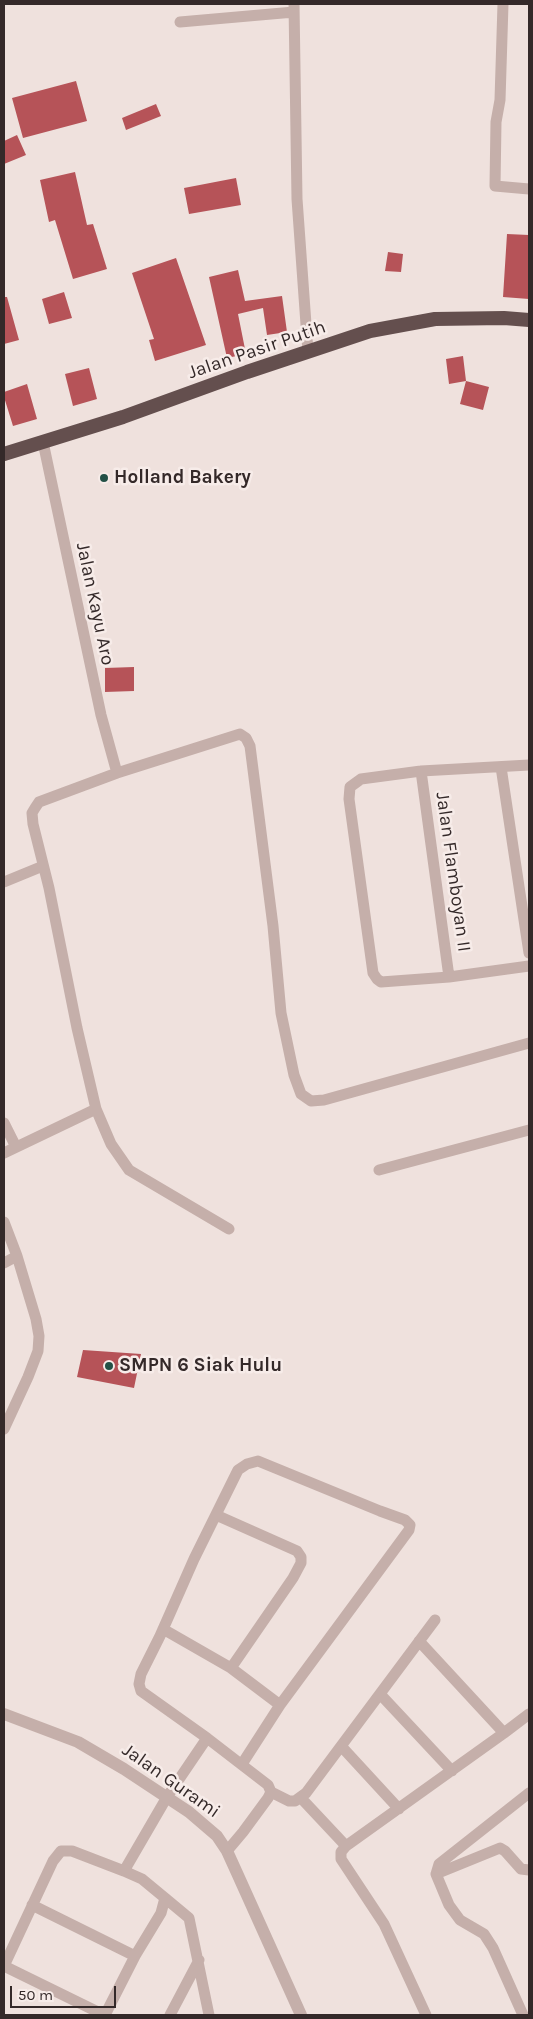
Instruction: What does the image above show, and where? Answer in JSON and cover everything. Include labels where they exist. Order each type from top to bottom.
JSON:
[{"type":"highway","name":"Jalan Pasir Putih","points":[[4,454],[123,417],[370,331],[435,319],[504,318],[529,320]]},
{"type":"street","points":[[503,4],[500,100],[496,122],[495,186],[529,189]]},
{"type":"street","points":[[180,22],[294,8],[297,200],[308,352]]},
{"type":"street","name":"Jalan Kayu Aro","points":[[43,442],[99,706],[117,773]]},
{"type":"street","points":[[229,1229],[129,1170],[111,1144],[96,1109],[50,888],[33,824],[32,813],[39,802],[117,773],[240,734],[248,741],[273,926],[281,1013],[294,1075],[301,1094],[312,1102],[324,1100],[428,1073],[529,1043]]},
{"type":"street","points":[[529,764],[421,771],[361,779],[350,787],[349,799],[373,973],[381,982],[449,977],[529,966]]},
{"type":"street","points":[[501,767],[529,953]]},
{"type":"street","name":"Jalan Flamboyan II","points":[[421,771],[449,977]]},
{"type":"street","points":[[4,882],[43,866]]},
{"type":"street","points":[[4,1153],[96,1109]]},
{"type":"street","points":[[4,1123],[16,1146]]},
{"type":"street","points":[[380,1170],[529,1130]]},
{"type":"street","points":[[4,1222],[17,1256],[36,1319],[39,1336],[38,1351],[4,1429]]},
{"type":"street","points":[[4,1263],[17,1256]]},
{"type":"street","points":[[242,1764],[280,1705],[410,1530],[410,1525],[405,1520],[380,1512],[258,1461],[246,1464],[238,1470],[141,1674],[140,1691],[242,1764],[268,1786],[271,1792],[289,1801],[296,1801],[306,1793],[435,1620]]},
{"type":"street","points":[[216,1515],[296,1551],[301,1557],[301,1563],[293,1578],[231,1668]]},
{"type":"street","points":[[163,1628],[231,1668],[280,1705]]},
{"type":"street","points":[[420,1641],[504,1733]]},
{"type":"street","points":[[380,1694],[452,1771]]},
{"type":"street","name":"Jalan Gurami","points":[[4,1714],[78,1742],[167,1797],[189,1812],[217,1836],[227,1851],[301,2015]]},
{"type":"street","points":[[426,2015],[384,1924],[341,1859],[341,1852],[346,1846],[529,1714]]},
{"type":"street","points":[[124,1871],[167,1797],[207,1738]]},
{"type":"street","points":[[340,1746],[399,1809]]},
{"type":"street","points":[[227,1851],[271,1792]]},
{"type":"street","points":[[523,2015],[493,1948],[484,1934],[460,1920],[449,1905],[436,1874],[438,1864],[529,1792]]},
{"type":"street","points":[[300,1798],[346,1846]]},
{"type":"street","points":[[436,1874],[500,1848],[521,1869],[529,1870]]},
{"type":"street","points":[[165,1898],[161,1913],[135,1956],[104,2015],[4,1966],[53,1860],[61,1852],[72,1851],[142,1879],[165,1898],[189,1918],[209,2015]]},
{"type":"street","points":[[32,1906],[135,1956]]},
{"type":"street","points":[[170,2015],[199,1960]]},
{"type":"building","points":[[76,81],[87,121],[23,138],[12,98]]},
{"type":"building","points":[[156,104],[161,116],[126,130],[122,118]]},
{"type":"building","points":[[17,135],[26,155],[4,164],[4,141]]},
{"type":"building","points":[[75,172],[87,225],[93,224],[107,269],[73,279],[55,220],[49,222],[40,180]]},
{"type":"building","points":[[236,178],[241,205],[189,214],[184,188]]},
{"type":"building","points":[[507,234],[529,235],[529,299],[503,297]]},
{"type":"building","points":[[388,252],[403,254],[401,272],[385,271]]},
{"type":"building","points":[[176,258],[206,345],[155,361],[149,340],[154,339],[132,273]]},
{"type":"building","points":[[238,270],[245,301],[282,296],[287,332],[267,335],[263,308],[238,314],[246,354],[227,358],[209,277]]},
{"type":"building","points":[[64,292],[72,318],[49,324],[42,299]]},
{"type":"building","points":[[4,297],[7,297],[19,340],[4,344]]},
{"type":"building","points":[[463,356],[466,381],[449,384],[446,359]]},
{"type":"building","points":[[89,368],[97,399],[73,406],[65,374]]},
{"type":"building","points":[[466,381],[489,387],[483,410],[460,404]]},
{"type":"building","points":[[27,384],[37,419],[13,426],[4,392]]},
{"type":"building","points":[[134,667],[134,691],[105,692],[105,668]]},
{"type":"building","name":"SMPN 6 Siak Hulu","points":[[83,1350],[141,1354],[134,1388],[77,1377]]},
{"type":"place","name":"Holland Bakery","points":[[104,478]]},
{"type":"place","name":"SMPN 6 Siak Hulu","points":[[109,1366]]}]
